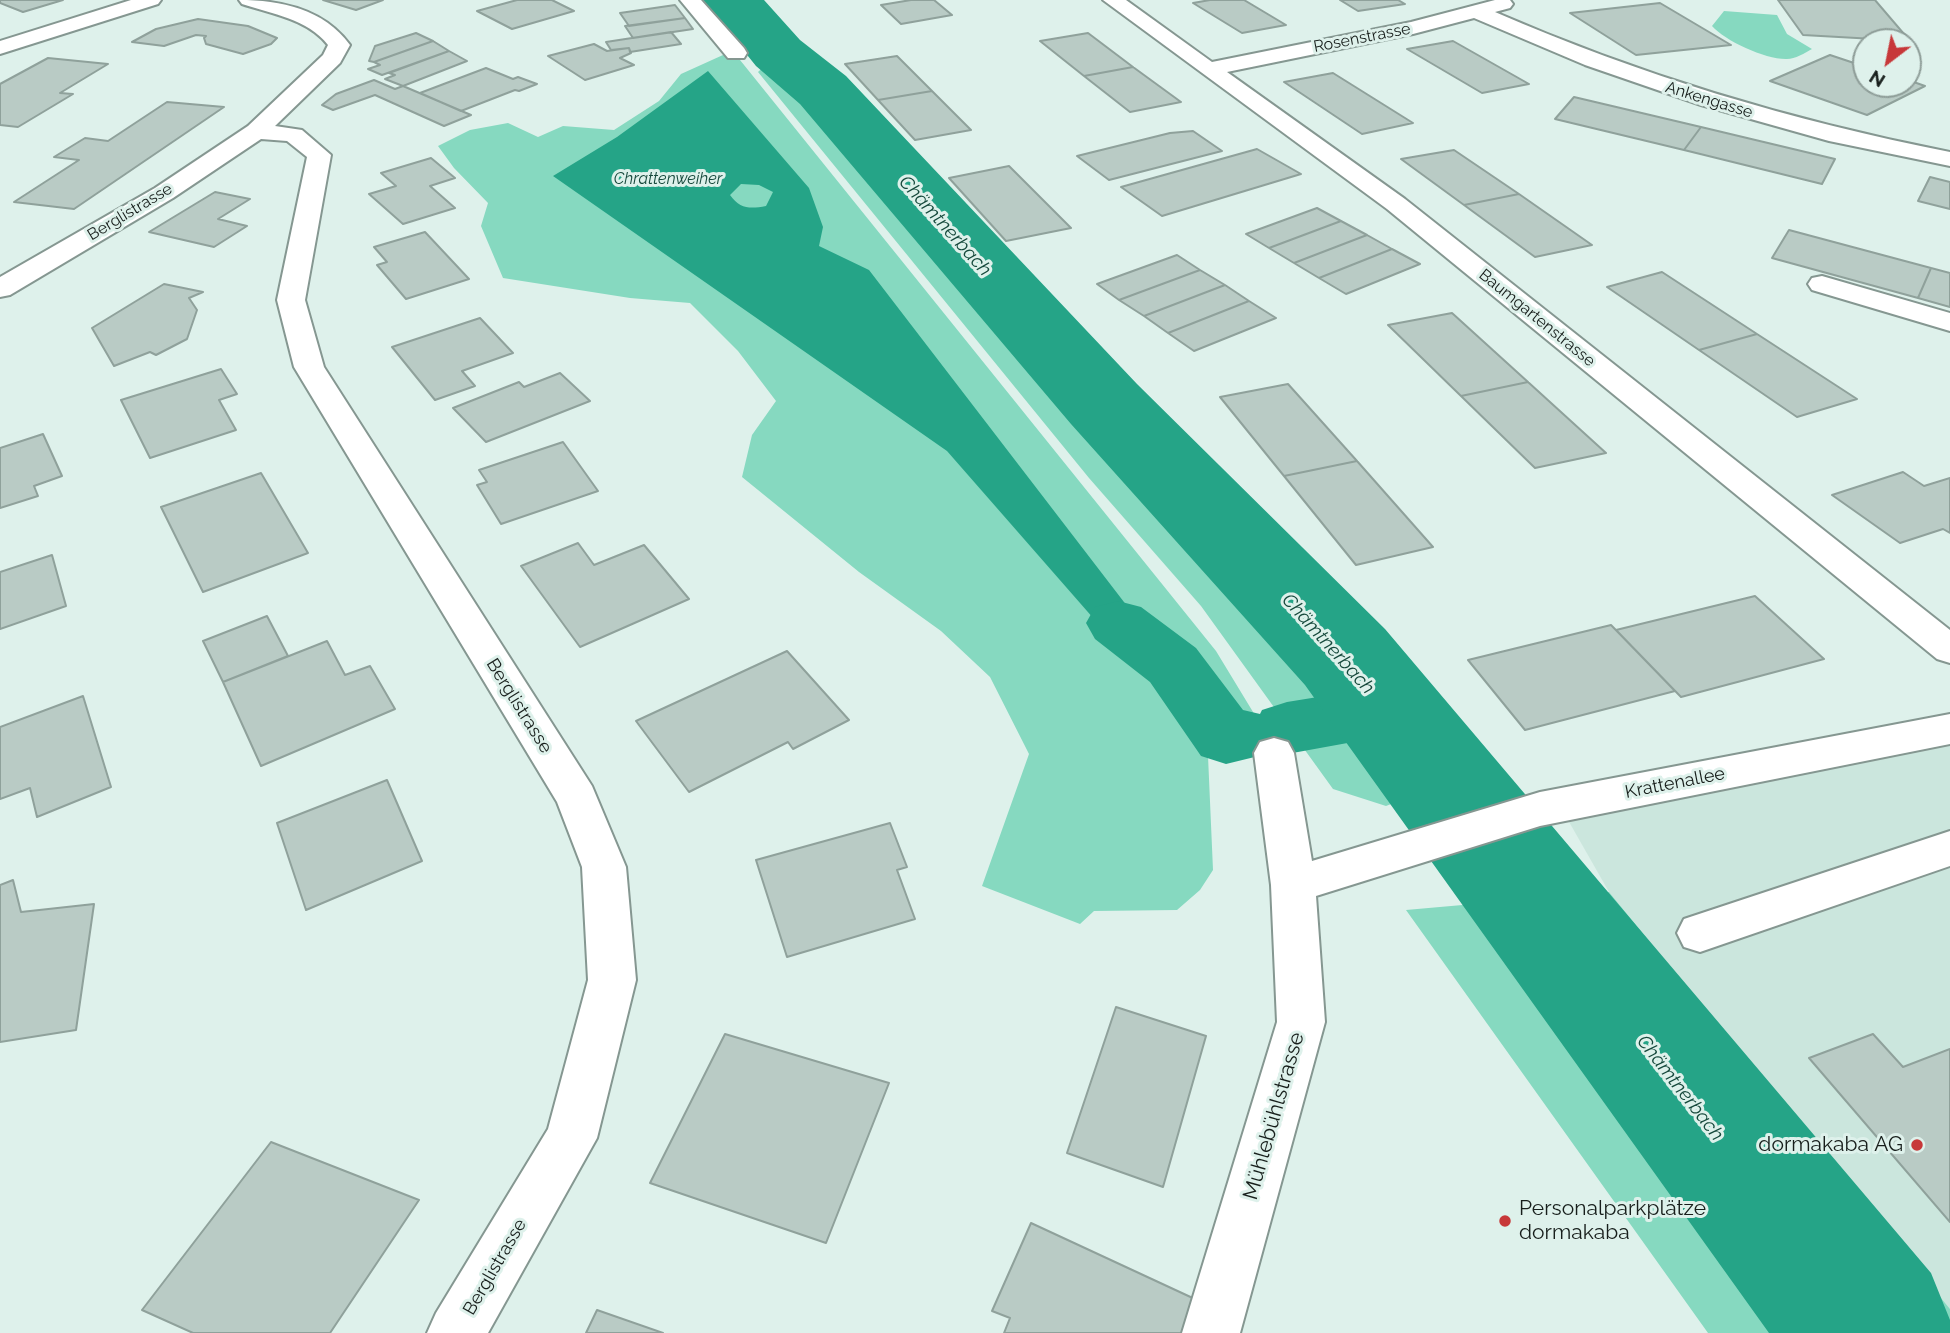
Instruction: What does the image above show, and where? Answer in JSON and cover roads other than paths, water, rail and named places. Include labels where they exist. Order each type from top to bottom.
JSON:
[{"type":"street","points":[[0,48],[151,0]]},
{"type":"street","name":"Berglistrasse","points":[[0,289],[164,193],[256,131],[332,58],[339,46],[331,32],[314,21],[249,0]]},
{"type":"street","points":[[690,0],[736,53]]},
{"type":"street","name":"Baumgartenstrasse","points":[[1113,0],[1396,204],[1950,650]]},
{"type":"street","name":"Rosenstrasse","points":[[1208,69],[1478,12],[1515,0]]},
{"type":"street","name":"Ankengasse","points":[[1478,12],[1551,45],[1708,101],[1818,131],[1950,159]]},
{"type":"street","name":"Berglistrasse","points":[[256,131],[293,135],[319,155],[291,300],[309,367],[577,798],[604,867],[611,980],[571,1138],[456,1333]]},
{"type":"street","points":[[1822,284],[1950,322]]},
{"type":"street","name":"Krattenallee","points":[[1293,885],[1538,810],[1950,729]]},
{"type":"street","points":[[1274,753],[1293,885]]},
{"type":"street","points":[[1700,933],[1950,848]]},
{"type":"street","name":"Mühlebühlstrasse","points":[[1211,1333],[1301,1022],[1293,885]]},
{"type":"water","name":"Chrattenweiher","points":[[708,71],[809,188],[823,227],[819,246],[869,270],[1137,619],[1101,627],[947,451],[553,176],[617,137]],"holes":[[[741,184],[759,185],[773,192],[766,206],[746,207],[730,195]]]},
{"type":"waterway","name":"Chämtnerbach","points":[[732,0],[778,53],[823,90],[1104,404],[1345,657],[1871,1333]]},
{"type":"waterway","points":[[1118,623],[1173,665],[1226,738],[1246,735]]},
{"type":"waterway","points":[[1287,728],[1386,711]]},
{"type":"place","name":"dormakaba AG","points":[[1917,1145]]},
{"type":"place","name":"Personalparkplätze dormakaba","points":[[1505,1221]]}]
